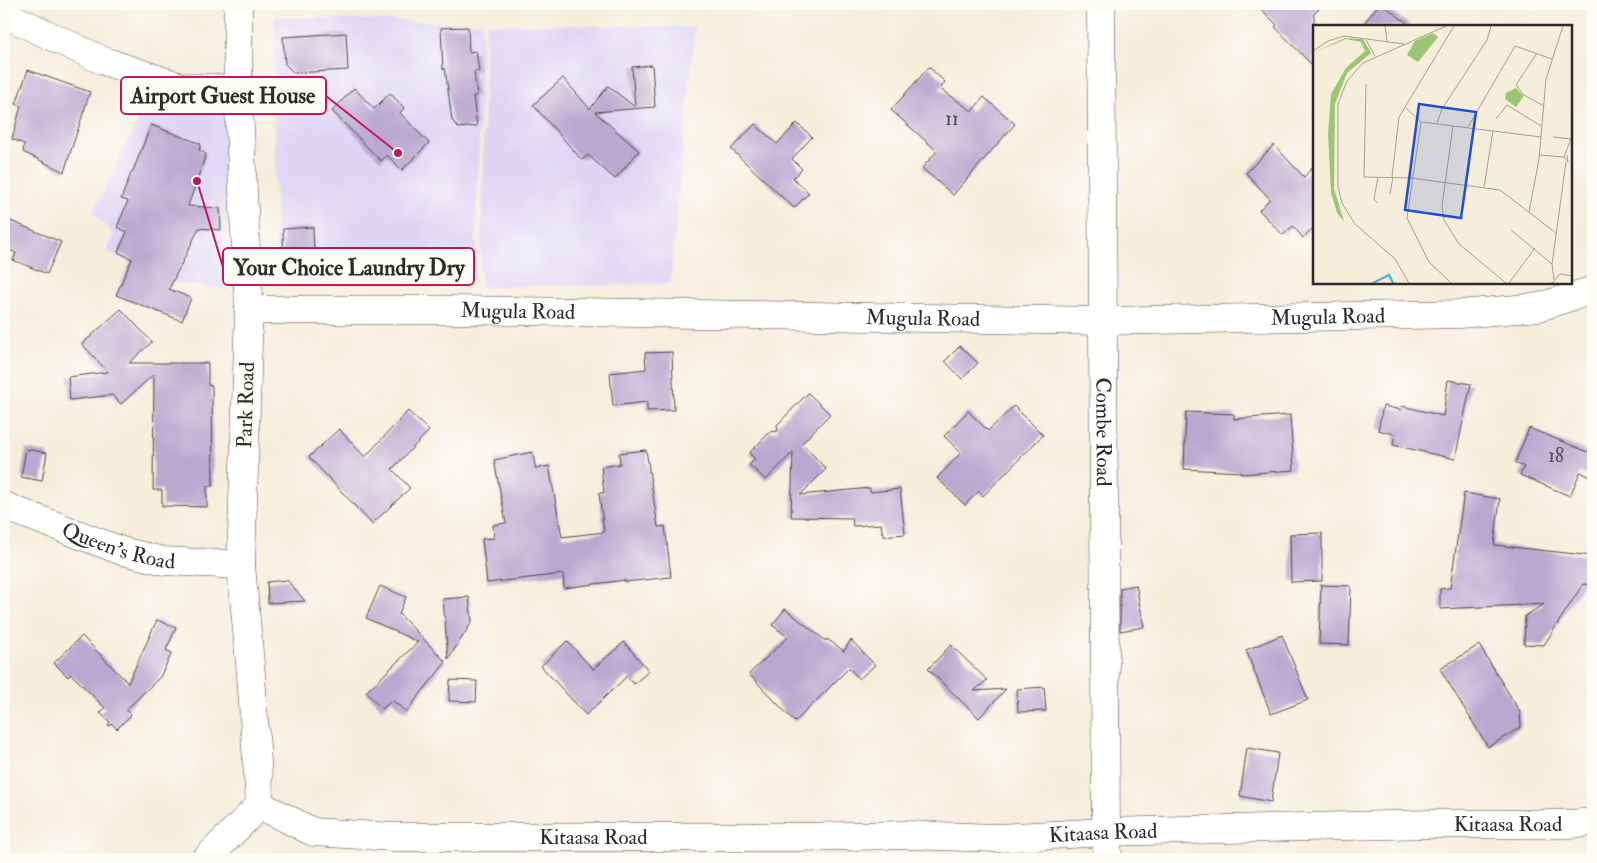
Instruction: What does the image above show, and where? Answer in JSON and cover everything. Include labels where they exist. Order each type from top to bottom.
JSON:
[{"type":"street","name":"Park Road","points":[[238,4],[238,88],[249,310],[241,565],[260,805]]},
{"type":"street","name":"Combe Road","points":[[1101,4],[1106,832],[1108,859]]},
{"type":"street","points":[[4,14],[104,61],[181,87],[238,88]]},
{"type":"street","name":"Mugula Road","points":[[249,310],[455,310],[1104,321],[1460,314],[1539,307],[1593,290]]},
{"type":"street","name":"Queen's Road","points":[[4,506],[122,551],[164,561],[241,565]]},
{"type":"street","points":[[206,859],[260,805]]},
{"type":"street","name":"Kitaasa Road","points":[[260,805],[314,832],[393,837],[793,837],[906,835],[998,838],[1106,832],[1431,824],[1572,824],[1593,822]]},
{"type":"shaded area","points":[[274,17],[482,23],[475,279],[276,280]]},
{"type":"shaded area","points":[[486,24],[695,27],[670,284],[480,287]]},
{"type":"shaded area","points":[[153,89],[225,108],[229,290],[168,282],[107,251],[114,234],[93,212]]},
{"type":"building","points":[[1256,4],[1324,4],[1313,15],[1313,66],[1275,27],[1277,25]]},
{"type":"building","points":[[1379,4],[1382,4],[1410,25],[1363,25]]},
{"type":"building","points":[[468,27],[469,52],[476,51],[479,71],[474,72],[477,96],[473,96],[477,126],[458,128],[452,120],[445,68],[443,70],[441,28]]},
{"type":"building","points":[[346,33],[348,70],[294,73],[285,64],[283,37]]},
{"type":"building","points":[[652,65],[655,107],[595,112],[639,151],[615,179],[588,155],[582,160],[533,105],[563,78],[590,109],[608,86],[635,107],[632,67]]},
{"type":"building","points":[[929,67],[945,82],[940,89],[972,111],[984,97],[1015,124],[953,195],[922,168],[937,151],[891,110]]},
{"type":"building","points":[[28,70],[90,92],[64,172],[23,152],[24,144],[12,139],[21,106],[16,104]]},
{"type":"building","points":[[354,88],[374,109],[390,93],[404,108],[400,113],[429,143],[402,170],[387,155],[381,161],[332,111]]},
{"type":"building","points":[[797,123],[812,137],[792,159],[802,169],[793,178],[809,193],[794,208],[731,149],[755,124],[777,144]]},
{"type":"building","points":[[151,125],[201,144],[199,150],[206,154],[188,206],[220,208],[221,230],[199,228],[169,289],[191,298],[182,321],[116,295],[132,259],[118,252],[127,232],[117,227],[128,201],[121,199]]},
{"type":"building","points":[[1274,145],[1304,177],[1313,167],[1313,228],[1303,238],[1293,226],[1283,235],[1259,210],[1270,199],[1246,173]]},
{"type":"building","points":[[4,218],[61,242],[47,274],[13,260],[16,253],[4,247]]},
{"type":"building","points":[[313,227],[315,275],[284,277],[283,229]]},
{"type":"building","points":[[121,309],[152,342],[129,363],[208,363],[208,385],[212,386],[213,486],[207,486],[207,507],[162,506],[162,490],[153,490],[154,374],[121,404],[112,395],[70,400],[68,377],[108,372],[82,344]]},
{"type":"building","points":[[960,346],[978,363],[962,379],[945,361]]},
{"type":"building","points":[[672,352],[674,410],[647,411],[647,402],[613,406],[610,373],[646,369],[645,353]]},
{"type":"building","points":[[1448,380],[1471,384],[1455,459],[1393,445],[1395,434],[1378,430],[1383,406],[1401,410],[1402,406],[1443,416]]},
{"type":"building","points":[[808,393],[830,414],[802,443],[826,469],[800,495],[870,488],[870,492],[900,489],[905,534],[883,536],[881,524],[853,526],[852,518],[791,517],[793,452],[766,480],[749,465],[755,459],[749,453],[770,432],[778,431],[777,425]]},
{"type":"building","points":[[1014,406],[1043,435],[983,496],[979,491],[965,505],[937,478],[961,453],[944,436],[968,411],[988,431]]},
{"type":"building","points":[[408,411],[429,431],[392,469],[410,488],[372,524],[309,457],[339,429],[365,457]]},
{"type":"building","points":[[1186,412],[1234,414],[1234,419],[1290,415],[1294,470],[1241,474],[1241,472],[1184,469]]},
{"type":"building","points":[[1529,428],[1593,454],[1593,478],[1580,472],[1570,496],[1520,475],[1524,467],[1515,463]]},
{"type":"building","points":[[26,449],[47,453],[42,481],[21,477]]},
{"type":"building","points":[[646,450],[658,527],[665,526],[671,577],[625,582],[625,580],[564,588],[563,574],[487,583],[482,539],[494,538],[493,525],[506,523],[494,460],[532,452],[536,469],[549,466],[562,537],[604,532],[599,493],[604,493],[601,467],[620,464],[619,453]]},
{"type":"building","points":[[1464,493],[1500,499],[1494,545],[1593,556],[1590,585],[1583,584],[1544,645],[1524,644],[1525,616],[1544,604],[1440,609],[1440,589],[1450,588]]},
{"type":"building","points":[[1322,533],[1322,581],[1291,582],[1290,534]]},
{"type":"building","points":[[287,580],[305,601],[268,603],[267,582]]},
{"type":"building","points":[[1136,585],[1144,627],[1120,631],[1120,588]]},
{"type":"building","points":[[1321,585],[1351,586],[1349,645],[1319,644]]},
{"type":"building","points":[[380,586],[406,597],[399,614],[446,662],[406,712],[392,700],[382,709],[366,692],[418,642],[366,618]]},
{"type":"building","points":[[469,597],[472,622],[448,659],[443,599]]},
{"type":"building","points":[[785,609],[826,641],[827,639],[844,651],[851,640],[875,665],[859,679],[849,668],[795,722],[749,674],[788,637],[772,625]]},
{"type":"building","points":[[157,620],[176,628],[166,650],[172,653],[160,677],[126,710],[131,715],[117,729],[112,724],[108,725],[110,722],[100,713],[105,708],[71,674],[68,677],[54,663],[82,636],[128,683]]},
{"type":"building","points":[[1282,635],[1308,700],[1271,714],[1246,650]]},
{"type":"building","points":[[567,641],[593,669],[624,642],[649,671],[634,684],[627,676],[586,715],[541,666]]},
{"type":"building","points":[[951,645],[987,680],[974,691],[1006,689],[979,718],[928,669]]},
{"type":"building","points":[[1479,645],[1520,712],[1521,727],[1488,747],[1440,669]]},
{"type":"building","points":[[450,680],[477,681],[476,702],[449,701]]},
{"type":"building","points":[[1044,687],[1046,711],[1018,712],[1017,689]]},
{"type":"building","points":[[1247,748],[1278,753],[1271,802],[1240,796]]},
{"type":"place","name":"Airport Guest House","points":[[398,153]]},
{"type":"place","name":"Your Choice Laundry Dry","points":[[197,181]]}]
